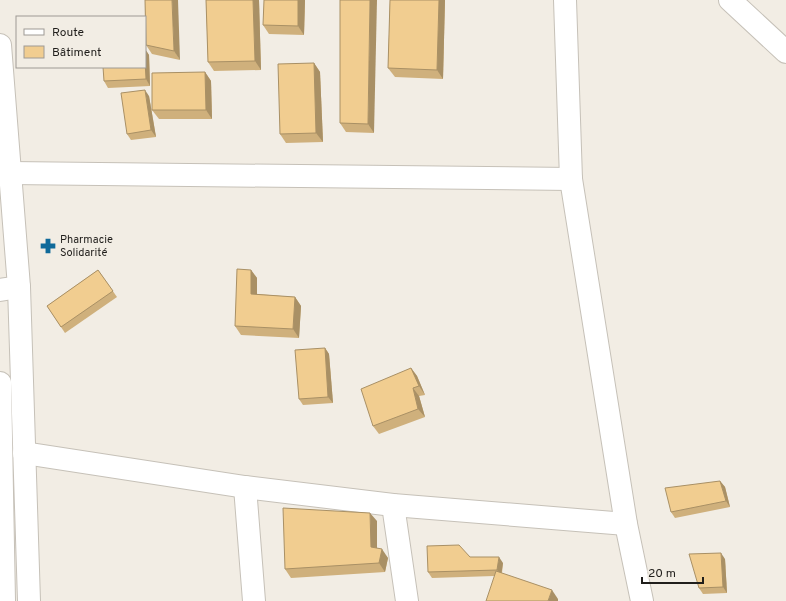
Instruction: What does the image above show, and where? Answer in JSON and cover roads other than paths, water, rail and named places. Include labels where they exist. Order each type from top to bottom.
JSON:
[{"type":"street","points":[[565,0],[571,179],[626,524],[642,601]]},
{"type":"street","points":[[730,0],[786,52]]},
{"type":"street","points":[[0,45],[10,173],[9,288],[24,453],[29,601]]},
{"type":"street","points":[[10,173],[571,179]]},
{"type":"street","points":[[0,383],[4,601]]},
{"type":"street","points":[[24,453],[245,487],[394,505],[626,524]]},
{"type":"street","points":[[245,487],[254,601]]},
{"type":"street","points":[[394,505],[407,601]]},
{"type":"place","name":"Pharmacie Solidarité","points":[[48,246]]}]
